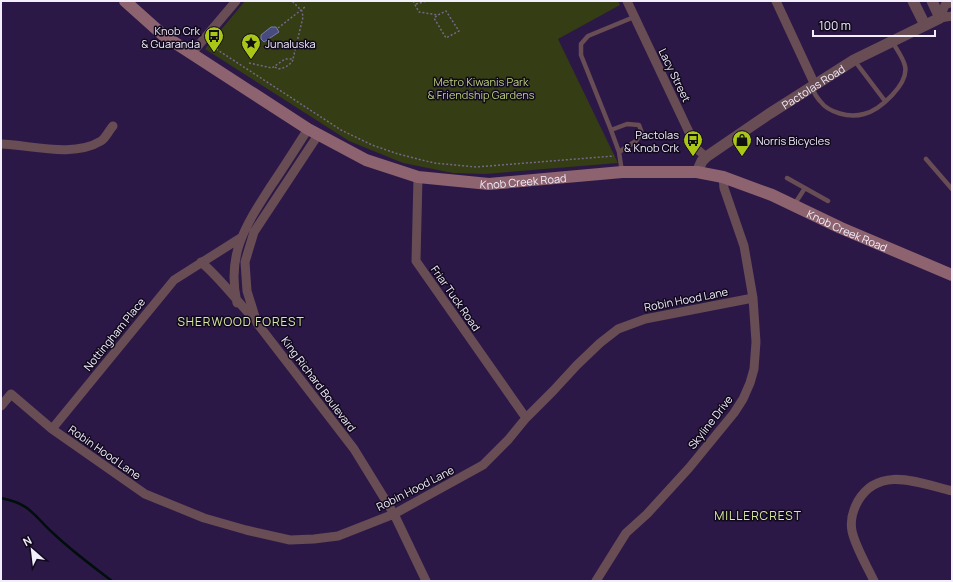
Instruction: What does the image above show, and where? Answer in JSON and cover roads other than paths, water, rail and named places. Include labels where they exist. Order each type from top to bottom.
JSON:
[{"type":"main road","name":"Knob Creek Road","points":[[125,1],[163,35],[313,132],[366,160],[418,177],[490,184],[622,172],[697,172],[723,177],[772,195],[841,228],[952,275]]},
{"type":"street","points":[[192,53],[236,1]]},
{"type":"street","name":"Lacy Street","points":[[627,1],[697,149],[706,157]]},
{"type":"street","points":[[776,1],[815,85]]},
{"type":"street","points":[[913,1],[925,25]]},
{"type":"street","points":[[932,1],[940,18]]},
{"type":"street","points":[[940,18],[945,5],[952,2]]},
{"type":"street","name":"Pactolas Road","points":[[697,172],[702,161],[706,157],[854,60],[940,18],[952,16]]},
{"type":"street","points":[[1,144],[66,150],[86,146],[102,140],[112,126]]},
{"type":"street","points":[[237,303],[234,288],[234,276],[237,252],[243,232],[313,132]]},
{"type":"street","name":"King Richard Boulevard","points":[[313,132],[254,232],[245,262],[247,291],[257,323],[354,449],[394,514],[426,581]]},
{"type":"street","name":"Friar Tuck Road","points":[[418,177],[416,261],[526,418]]},
{"type":"street","name":"Skyline Drive","points":[[596,581],[626,533],[647,514],[689,468],[734,413],[743,399],[754,369],[756,342],[753,298],[744,246],[724,188],[723,177]]},
{"type":"street","points":[[243,232],[254,232]]},
{"type":"street","name":"Nottingham Place","points":[[52,429],[174,280],[243,232]]},
{"type":"street","points":[[201,262],[215,274],[237,303],[257,323]]},
{"type":"street","points":[[215,274],[245,276]]},
{"type":"street","name":"Robin Hood Lane","points":[[1,406],[11,394],[52,429],[114,474],[145,494],[204,518],[246,530],[290,540],[314,540],[338,536],[394,514],[482,465],[508,440],[526,418],[600,343],[618,329],[645,319],[753,298]]},
{"type":"street","points":[[874,581],[852,532],[853,513],[862,494],[870,486],[882,480],[906,480],[952,491]]},
{"type":"lane","points":[[622,172],[620,154],[581,55],[581,44],[588,36],[634,17]]},
{"type":"lane","points":[[815,85],[814,90],[816,95],[824,107],[832,112],[849,115],[863,115],[874,111],[897,90],[904,78],[905,71],[902,58],[892,41]]},
{"type":"lane","points":[[854,60],[885,101]]},
{"type":"lane","points":[[611,130],[627,124],[639,125],[642,132],[636,141],[620,154]]},
{"type":"lane","points":[[926,159],[952,189]]},
{"type":"lane","points":[[787,178],[828,201]]},
{"type":"lane","points":[[794,206],[805,188]]},
{"type":"waterway","points":[[1,498],[19,503],[31,511],[54,534],[112,581]]},
{"type":"place","name":"Knob Crk & Guaranda","points":[[214,53]]},
{"type":"place","name":"Junaluska","points":[[251,60]]},
{"type":"place","name":"Pactolas & Knob Crk","points":[[693,157]]},
{"type":"place","name":"Norris Bicycles","points":[[742,157]]},
{"type":"district","name":"SHERWOOD FOREST","points":[[241,321]]},
{"type":"district","name":"MILLERCREST","points":[[758,515]]},
{"type":"park label","name":"Metro Kiwanis Park & Friendship Gardens","points":[[481,87]]}]
